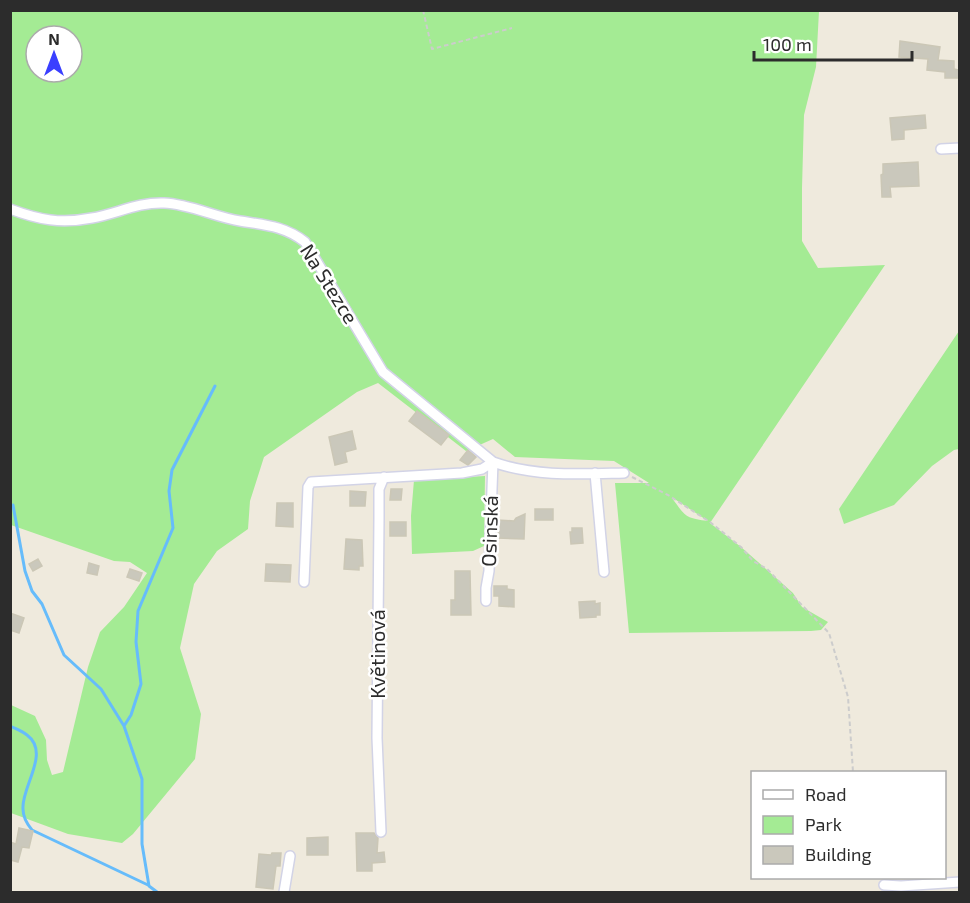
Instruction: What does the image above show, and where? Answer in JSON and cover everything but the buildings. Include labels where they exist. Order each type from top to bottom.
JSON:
[{"type":"street","points":[[941,149],[960,148]]},
{"type":"street","name":"Na Stezce","points":[[10,208],[35,218],[61,221],[92,218],[136,205],[165,203],[238,221],[277,226],[293,232],[305,242],[383,372],[493,462],[512,469],[534,472],[624,473]]},
{"type":"street","points":[[304,582],[309,483],[474,471],[493,462]]},
{"type":"street","name":"Osinská","points":[[486,601],[493,462]]},
{"type":"street","points":[[596,473],[604,572]]},
{"type":"street","name":"Květinová","points":[[381,832],[377,738],[379,489],[384,477]]},
{"type":"street","points":[[284,892],[290,856]]},
{"type":"street","points":[[884,885],[960,882]]},
{"type":"path","points":[[423,10],[432,49],[512,27]]},
{"type":"path","points":[[624,473],[668,495],[710,522],[741,547],[753,561],[767,569],[829,633],[848,697],[854,771]]},
{"type":"green space","points":[[11,11],[819,11],[816,67],[804,115],[802,241],[818,268],[885,265],[710,523],[793,593],[802,607],[828,622],[821,630],[629,633],[615,483],[649,483],[614,461],[515,457],[493,439],[466,451],[378,383],[357,392],[264,457],[250,501],[248,529],[217,551],[194,584],[180,648],[201,714],[195,759],[133,834],[122,843],[68,834],[11,813],[11,705],[35,716],[46,740],[47,760],[52,775],[63,772],[88,667],[100,632],[124,607],[147,573],[130,562],[114,561],[11,525]],"holes":[[[673,498],[708,521],[687,516]]]},
{"type":"green space","points":[[959,331],[959,449],[954,450],[932,466],[894,505],[844,524],[839,509]]},
{"type":"green space","points":[[485,476],[484,546],[473,551],[412,554],[411,516],[414,480]]},
{"type":"waterway","points":[[124,726],[131,715],[141,684],[136,642],[138,611],[173,528],[169,491],[172,470],[215,386]]},
{"type":"waterway","points":[[13,505],[25,571],[32,591],[42,604],[64,655],[101,689],[124,726],[142,779],[142,844],[149,886],[157,892]]},
{"type":"waterway","points":[[10,726],[27,735],[34,742],[36,751],[36,761],[26,791],[23,809],[26,821],[32,830],[148,885]]}]
